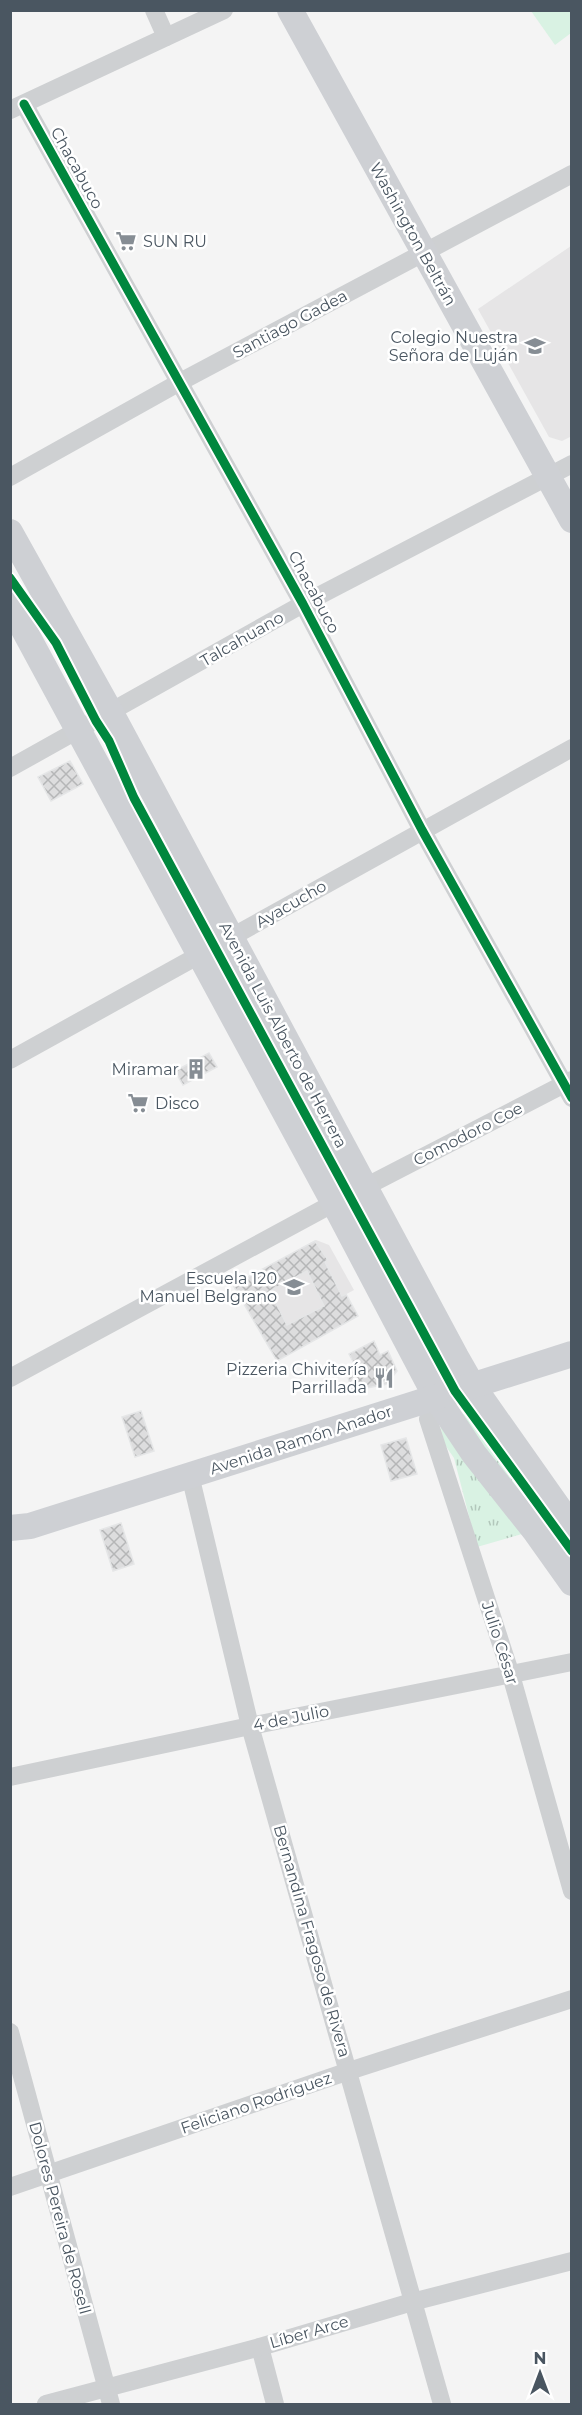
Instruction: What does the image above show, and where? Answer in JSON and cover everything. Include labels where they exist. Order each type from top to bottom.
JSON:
[{"type":"main road","name":"Washington Beltrán","points":[[290,10],[572,520]]},
{"type":"main road","name":"Avenida Luis Alberto de Herrera","points":[[10,532],[111,713],[472,1386],[572,1527]]},
{"type":"main road","name":"Avenida Luis Alberto de Herrera","points":[[10,604],[334,1203],[436,1397],[474,1454],[535,1531],[572,1583]]},
{"type":"main road","name":"Avenida Ramón Anador","points":[[17,1531],[572,1354]]},
{"type":"street","points":[[154,10],[166,37]]},
{"type":"street","points":[[17,107],[224,10]]},
{"type":"street","name":"Chacabuco","points":[[17,107],[180,382],[303,604],[422,830],[569,1088]]},
{"type":"street","name":"Santiago Gadea","points":[[10,477],[180,382],[572,174]]},
{"type":"street","name":"Talcahuano","points":[[10,768],[303,604],[572,464]]},
{"type":"street","name":"Ayacucho","points":[[10,1060],[572,748]]},
{"type":"street","name":"Comodoro Coe","points":[[365,1187],[569,1088]]},
{"type":"street","points":[[10,1378],[334,1203]]},
{"type":"street","name":"Julio César","points":[[436,1397],[428,1419],[511,1675],[572,1891]]},
{"type":"street","name":"Bernandina Fragoso de Rivera","points":[[190,1475],[250,1726],[442,2404]]},
{"type":"street","name":"4 de Julio","points":[[10,1778],[250,1726],[572,1662]]},
{"type":"street","name":"Feliciano Rodríguez","points":[[10,2187],[349,2071],[572,1999]]},
{"type":"street","name":"Dolores Pereira de Rosell","points":[[10,2032],[109,2396]]},
{"type":"street","name":"Líber Arce","points":[[46,2404],[109,2396],[260,2347],[412,2302],[571,2264]]},
{"type":"street","points":[[260,2347],[275,2404]]},
{"type":"shaded area","name":"Colegio Nuestra Señora de Luján","points":[[571,246],[572,436],[562,441],[549,437],[478,309]]},
{"type":"shaded area","name":"Escuela 120 Manuel Belgrano","points":[[316,1240],[329,1245],[354,1290],[264,1338],[233,1285]]},
{"type":"green space","points":[[531,11],[571,11],[571,33],[555,45]]},
{"type":"green space","points":[[473,1407],[571,1541],[571,1558],[533,1506],[508,1484],[457,1419]]},
{"type":"green space","points":[[440,1425],[522,1534],[477,1547],[454,1458],[445,1445]]},
{"type":"building","points":[[70,761],[83,784],[51,801],[38,777]]},
{"type":"building","name":"Miramar","points":[[209,1053],[217,1067],[183,1085],[175,1071]]},
{"type":"building","name":"Escuela 120 Manuel Belgrano","points":[[315,1241],[328,1260],[325,1262],[342,1296],[346,1294],[358,1316],[277,1361],[233,1285]],"holes":[[[307,1271],[324,1306],[287,1325],[270,1291]]]},
{"type":"building","points":[[374,1341],[380,1355],[388,1351],[397,1371],[387,1384],[352,1391],[346,1370],[356,1367],[349,1354]]},
{"type":"building","points":[[141,1411],[154,1451],[135,1457],[122,1417]]},
{"type":"building","points":[[406,1438],[417,1474],[391,1481],[381,1445]]},
{"type":"building","points":[[121,1523],[134,1564],[113,1571],[100,1530]]},
{"type":"cycle path","points":[[24,104],[303,604],[422,830],[572,1098]]},
{"type":"cycle path","points":[[10,578],[56,643],[96,721],[109,741],[134,798],[455,1391],[572,1551]]},
{"type":"place","name":"SUN RU","points":[[126,241]]},
{"type":"place","name":"Colegio Nuestra Señora de Luján","points":[[535,346]]},
{"type":"place","name":"Miramar","points":[[196,1069]]},
{"type":"place","name":"Disco","points":[[138,1103]]},
{"type":"place","name":"Escuela 120 Manuel Belgrano","points":[[294,1287]]},
{"type":"place","name":"Pizzeria Chivitería Parrillada","points":[[384,1378]]}]
